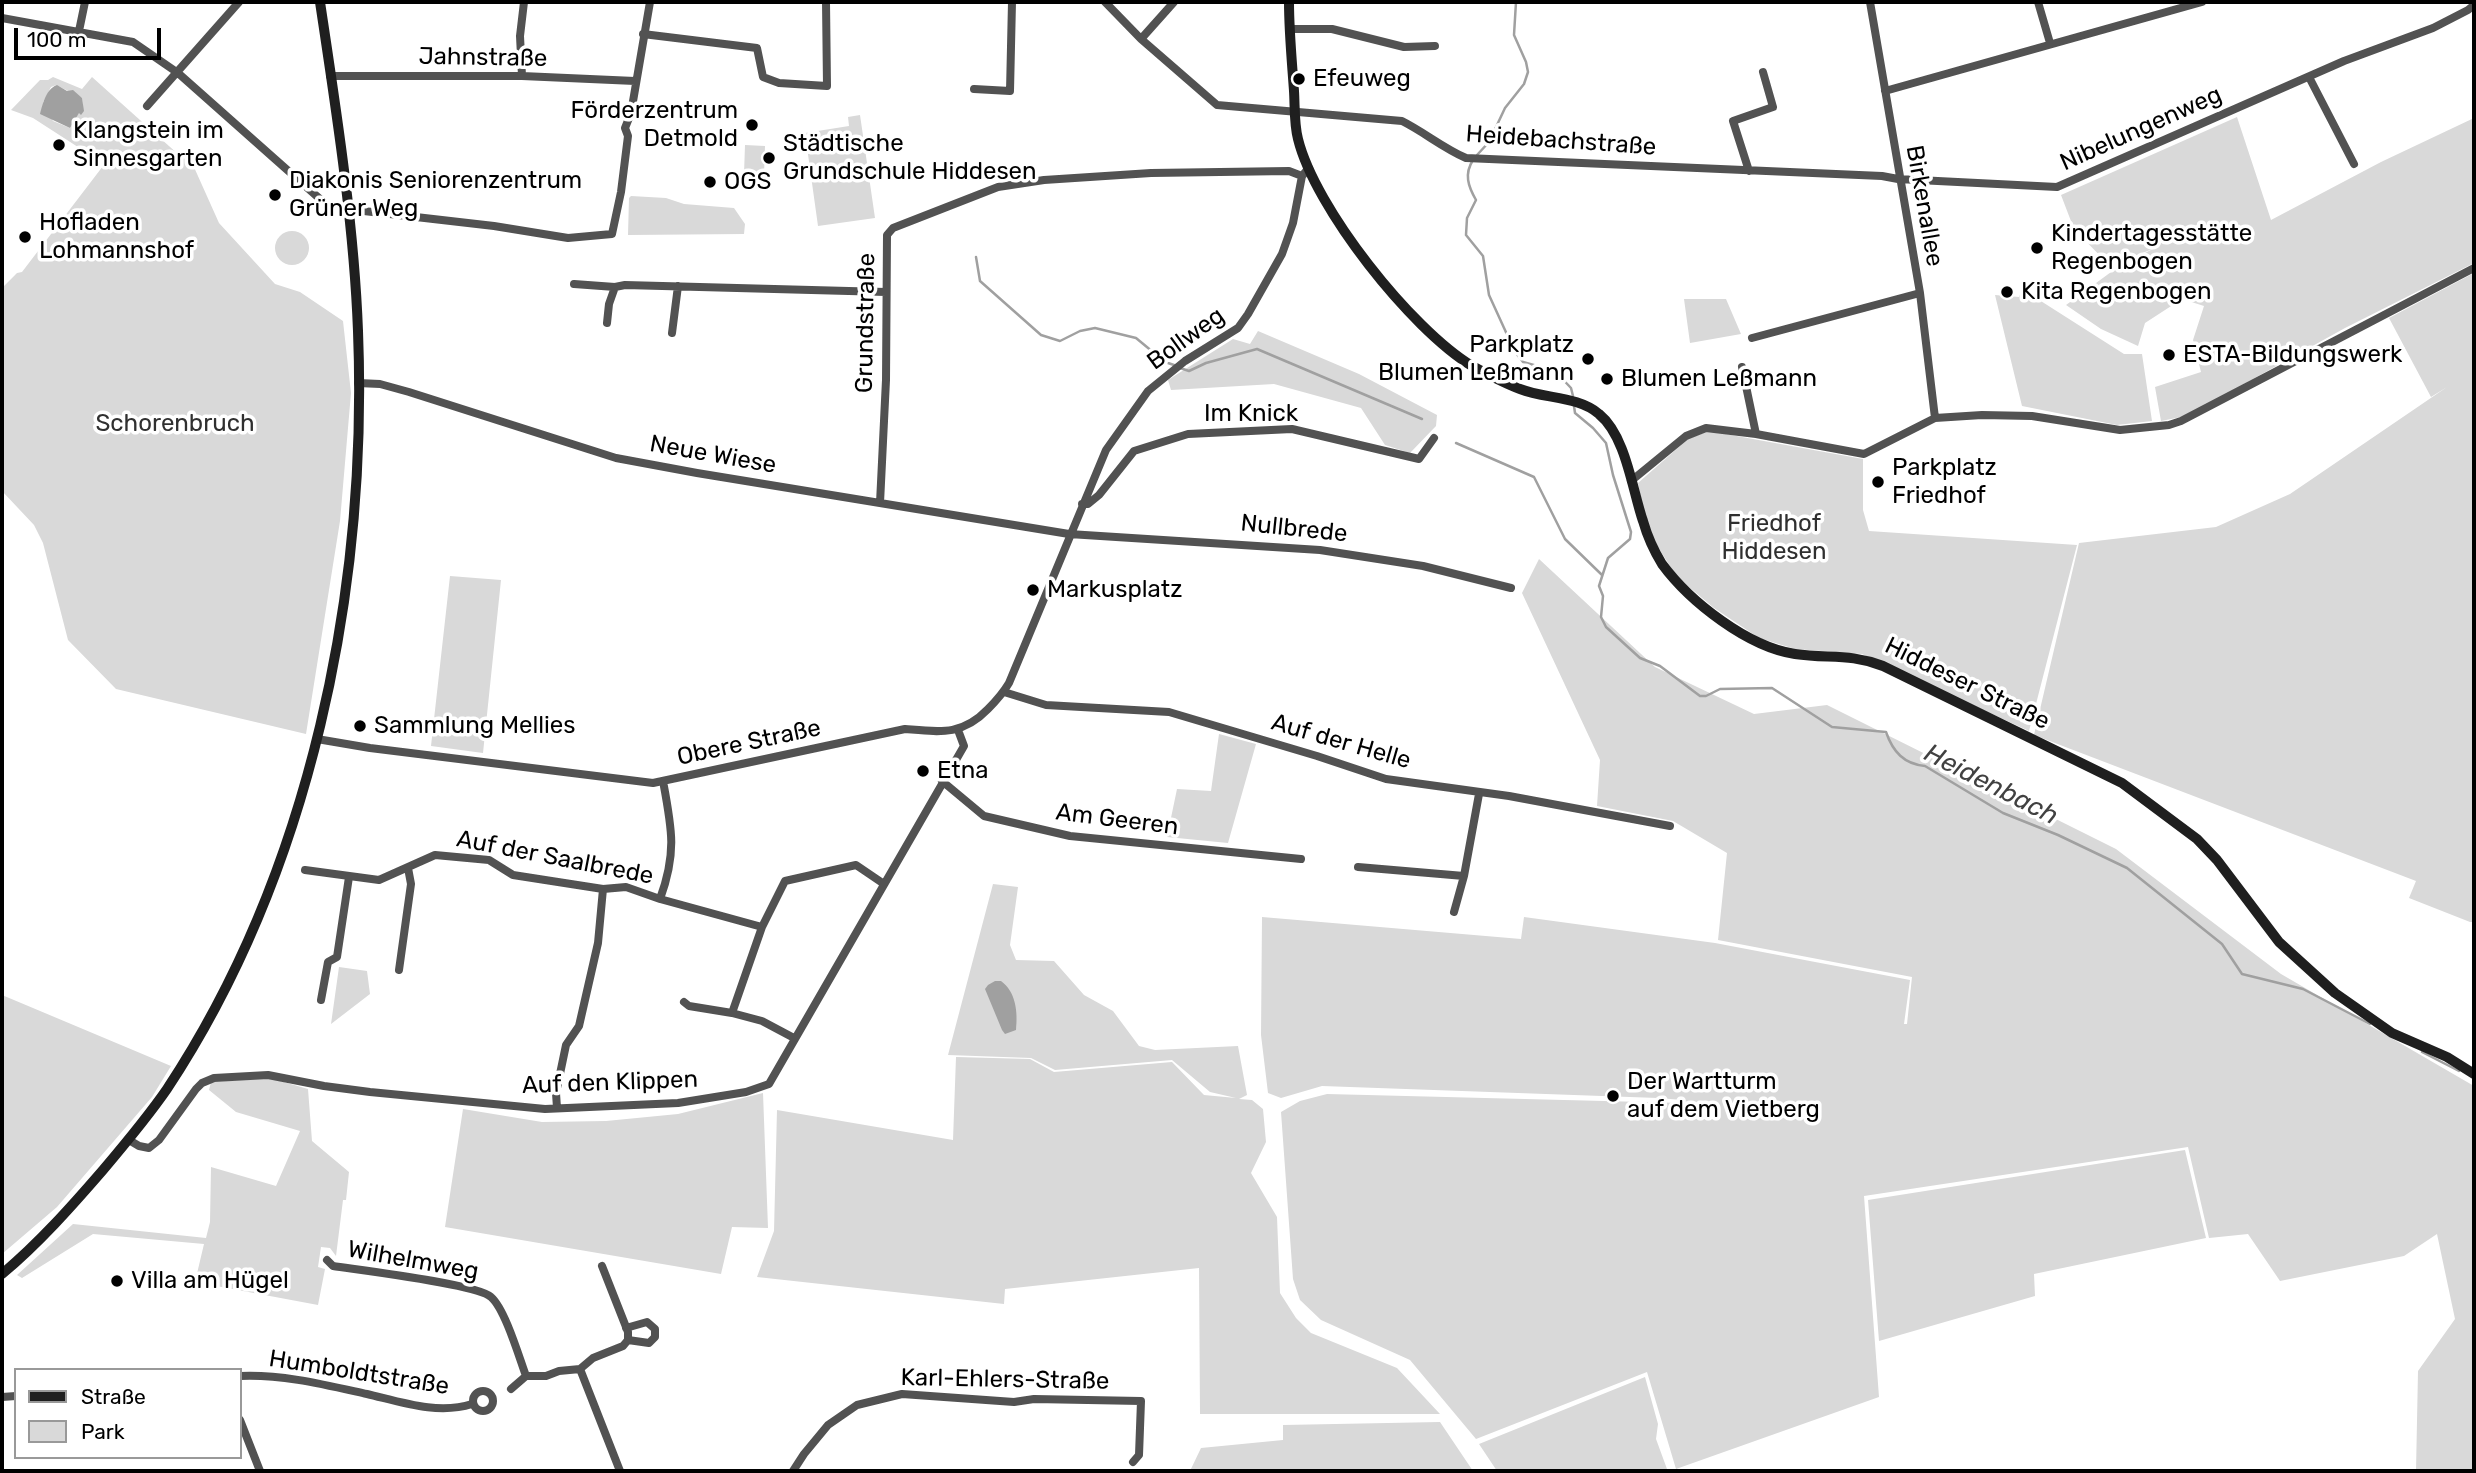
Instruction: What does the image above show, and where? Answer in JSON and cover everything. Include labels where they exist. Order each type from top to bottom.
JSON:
[{"type":"main road","points":[[2,1274],[64,1215],[128,1140],[160,1099],[186,1057],[238,959],[277,867],[317,739],[336,654],[347,580],[355,495],[358,383],[358,331],[347,209],[320,2]]},
{"type":"main road","name":"Hiddeser Straße","points":[[1289,2],[1295,111],[1305,172],[1359,251],[1407,309],[1453,352],[1472,366],[1521,390],[1593,409],[1609,425],[1615,434],[1643,522],[1662,563],[1694,597],[1738,633],[1758,642],[1796,654],[1862,657],[2122,783],[2197,839],[2217,860],[2279,942],[2335,993],[2392,1033],[2447,1057],[2474,1074]]},
{"type":"street","points":[[79,31],[85,2]]},
{"type":"street","points":[[147,106],[239,2]]},
{"type":"street","points":[[522,76],[520,36],[524,2]]},
{"type":"street","points":[[2,18],[133,42],[178,73],[330,207],[568,237],[612,234],[620,200],[627,145],[625,128],[631,113],[650,2]]},
{"type":"street","points":[[643,34],[757,48],[763,77],[779,83],[827,86],[826,2]]},
{"type":"street","points":[[974,89],[1010,92],[1012,2]]},
{"type":"street","name":"Heidebachstraße","points":[[1105,2],[1141,39],[1217,105],[1402,121],[1449,151],[1466,158],[1882,176],[1898,179]]},
{"type":"street","points":[[1141,39],[1174,2]]},
{"type":"street","name":"Birkenallee","points":[[1870,2],[1898,179],[1920,293],[1935,418]]},
{"type":"street","points":[[2038,2],[2050,43]]},
{"type":"street","points":[[1885,91],[2202,2]]},
{"type":"street","name":"Nibelungenweg","points":[[1898,179],[2057,187],[2309,77],[2433,28],[2474,5]]},
{"type":"street","points":[[1290,29],[1332,29],[1404,47],[1435,46]]},
{"type":"street","points":[[1749,171],[1733,121],[1773,107],[1763,72]]},
{"type":"street","name":"Jahnstraße","points":[[330,76],[522,76],[635,81]]},
{"type":"street","points":[[2309,77],[2354,164]]},
{"type":"street","name":"Grundstraße","points":[[880,503],[886,380],[887,235],[893,228],[998,187],[1044,180],[1151,173],[1305,172]]},
{"type":"street","name":"Bollweg","points":[[1069,534],[1106,450],[1144,395],[1185,361],[1238,328],[1248,314],[1282,254],[1293,223],[1305,172]]},
{"type":"street","points":[[1631,481],[1686,436],[1706,428],[1756,434],[1864,454],[1935,418],[1982,415],[2040,416],[2120,430],[2169,425],[2474,268]]},
{"type":"street","points":[[574,284],[886,292]]},
{"type":"street","points":[[672,333],[678,286]]},
{"type":"street","points":[[607,323],[609,304],[615,287]]},
{"type":"street","points":[[1752,338],[1920,293]]},
{"type":"street","points":[[1742,367],[1756,434]]},
{"type":"street","name":"Neue Wiese","points":[[358,383],[380,384],[409,392],[616,458],[1069,534]]},
{"type":"street","name":"Im Knick","points":[[1082,504],[1088,504],[1099,495],[1133,451],[1188,434],[1292,429],[1419,459],[1434,438]]},
{"type":"street","points":[[958,730],[978,720],[1004,692],[1069,534]]},
{"type":"street","name":"Nullbrede","points":[[1069,534],[1320,550],[1423,566],[1511,588]]},
{"type":"street","name":"Auf der Helle","points":[[1004,692],[1046,705],[1169,712],[1386,779],[1479,794],[1509,796],[1671,825]]},
{"type":"street","name":"Obere Straße","points":[[317,739],[359,747],[653,783],[905,729],[933,732],[958,730]]},
{"type":"street","name":"Auf den Klippen","points":[[128,1140],[144,1148],[155,1144],[202,1083],[214,1078],[268,1075],[370,1092],[557,1108],[678,1103],[769,1084],[964,746],[958,730]]},
{"type":"street","name":"Auf der Saalbrede","points":[[305,870],[379,880],[435,855],[489,860],[513,875],[603,889],[626,887],[660,899],[669,874],[672,852],[672,828],[663,781]]},
{"type":"street","name":"Am Geeren","points":[[942,781],[984,816],[1069,836],[1301,859]]},
{"type":"street","points":[[1454,912],[1464,876],[1479,794]]},
{"type":"street","points":[[732,1013],[762,927],[785,881],[856,865],[884,884]]},
{"type":"street","points":[[399,970],[411,884],[408,867]]},
{"type":"street","points":[[1357,867],[1464,876]]},
{"type":"street","points":[[321,1000],[328,962],[337,957],[349,877]]},
{"type":"street","points":[[557,1108],[556,1093],[566,1045],[579,1026],[598,943],[603,889]]},
{"type":"street","points":[[660,899],[762,927]]},
{"type":"street","points":[[684,1002],[689,1006],[762,1021],[794,1038]]},
{"type":"street","name":"Wilhelmweg","points":[[327,1260],[333,1266],[458,1286],[490,1296],[499,1307],[526,1376]]},
{"type":"street","points":[[511,1389],[526,1376],[546,1376],[559,1371],[580,1370],[593,1358],[623,1346],[628,1340],[626,1328],[601,1265]]},
{"type":"street","points":[[626,1328],[647,1322],[655,1329],[655,1337],[649,1343],[628,1340]]},
{"type":"street","points":[[580,1370],[620,1471]]},
{"type":"street","name":"Humboldtstraße","points":[[242,1376],[304,1381],[416,1406],[444,1409],[472,1404]]},
{"type":"street","name":"Karl-Ehlers-Straße","points":[[793,1471],[828,1425],[857,1405],[902,1394],[1014,1402],[1034,1399],[1141,1401],[1139,1455],[1133,1462]]},
{"type":"street","points":[[242,1425],[260,1471]]},
{"type":"green space","name":"Schorenbruch","points":[[53,77],[82,89],[92,77],[179,155],[189,156],[219,223],[275,284],[300,292],[343,321],[351,393],[340,521],[306,734],[116,689],[68,640],[43,543],[34,525],[2,491],[2,288],[17,273],[22,272],[103,166],[102,159],[90,164],[81,154],[81,149],[33,118],[11,110],[40,80]],"holes":[[[56,85],[82,98],[83,111],[79,112],[70,128],[53,121],[43,102],[51,87]]]},
{"type":"green space","points":[[860,115],[875,218],[818,226],[805,133],[849,126],[848,117]]},
{"type":"green space","points":[[2237,117],[2271,220],[2381,162],[2474,118],[2474,263],[2345,328],[2186,416],[2161,421],[2155,387],[2201,372],[2193,340],[2204,306],[2182,299],[2145,323],[2138,346],[2101,329],[2066,305],[2122,264],[2155,248],[2110,266],[2074,229],[2061,195]]},
{"type":"green space","points":[[745,145],[765,146],[764,175],[744,174]]},
{"type":"green space","points":[[631,196],[734,208],[745,224],[744,234],[628,235]]},
{"type":"green space","points":[[292,231],[304,236],[309,248],[304,260],[292,265],[280,260],[275,248],[280,236]]},
{"type":"green space","points":[[2474,273],[2474,922],[2470,922],[2409,898],[2416,881],[2034,735],[2079,543],[2216,527],[2290,494],[2447,387],[2431,397],[2389,318]]},
{"type":"green space","points":[[2022,289],[2124,354],[2142,354],[2152,421],[2117,425],[2022,406],[1995,295],[2019,297]]},
{"type":"green space","points":[[1684,299],[1726,299],[1741,334],[1690,343]]},
{"type":"green space","points":[[1258,331],[1359,374],[1437,415],[1436,426],[1410,453],[1385,445],[1361,408],[1274,384],[1171,390],[1168,380],[1233,339],[1250,344]]},
{"type":"green space","name":"Friedhof Hiddesen","points":[[1709,431],[1863,459],[1863,510],[1869,531],[2077,545],[2029,731],[1862,654],[1795,649],[1759,638],[1714,608],[1677,577],[1654,541],[1638,483],[1688,439]]},
{"type":"green space","points":[[1539,559],[1655,667],[1754,714],[1827,705],[2116,849],[2281,974],[2474,1086],[2474,1471],[2416,1471],[2418,1371],[2455,1319],[2437,1234],[2404,1256],[2280,1281],[2248,1234],[2209,1238],[2188,1147],[1864,1196],[1879,1397],[1676,1469],[1647,1372],[1476,1439],[1410,1360],[1321,1320],[1300,1300],[1293,1279],[1281,1112],[1300,1101],[1327,1094],[1683,1103],[1682,1100],[1658,1098],[1322,1086],[1281,1098],[1268,1093],[1261,1035],[1262,917],[1521,939],[1524,917],[1715,943],[1910,980],[1904,1024],[1907,1024],[1912,977],[1718,940],[1727,853],[1673,821],[1597,806],[1600,760],[1522,593]]},
{"type":"green space","points":[[450,576],[501,580],[483,753],[431,746]]},
{"type":"green space","points":[[1219,734],[1256,744],[1228,843],[1167,837],[1177,789],[1211,791]]},
{"type":"green space","points":[[993,884],[1018,887],[1010,945],[1016,960],[1054,961],[1084,995],[1113,1011],[1139,1046],[1155,1050],[1238,1046],[1247,1095],[1239,1099],[1252,1100],[1263,1109],[1266,1142],[1251,1173],[1277,1217],[1280,1293],[1296,1318],[1311,1333],[1397,1368],[1440,1414],[1200,1414],[1199,1268],[1005,1289],[1004,1304],[757,1277],[774,1231],[777,1110],[953,1140],[956,1057],[1030,1059],[1054,1072],[1172,1062],[1204,1095],[1236,1098],[1210,1092],[1172,1060],[1055,1070],[1031,1058],[948,1055]]},
{"type":"green space","points":[[339,967],[367,971],[370,994],[331,1024]]},
{"type":"green space","points":[[2,995],[171,1066],[152,1097],[57,1207],[2,1254]]},
{"type":"green space","points":[[270,1078],[308,1089],[312,1141],[349,1172],[336,1256],[330,1248],[321,1247],[318,1267],[325,1269],[318,1305],[195,1282],[204,1244],[93,1234],[22,1278],[17,1275],[73,1224],[206,1238],[210,1222],[211,1167],[276,1186],[300,1131],[236,1112],[209,1090],[211,1082]]},
{"type":"green space","points":[[763,1093],[768,1228],[732,1227],[721,1274],[445,1227],[463,1109],[542,1122],[606,1121],[678,1114]]},
{"type":"green space","points":[[2185,1150],[2206,1238],[2034,1274],[2035,1296],[1879,1341],[1868,1200]]},
{"type":"green space","points":[[1645,1377],[1658,1424],[1656,1439],[1666,1471],[1497,1471],[1479,1444]]},
{"type":"green space","points":[[1440,1422],[1473,1471],[1190,1471],[1201,1448],[1283,1440],[1283,1425]]},
{"type":"shaded area","points":[[57,85],[67,91],[73,90],[82,98],[84,111],[81,115],[79,113],[70,128],[40,114],[48,93]]},
{"type":"shaded area","points":[[995,981],[1001,981],[1006,986],[1015,1003],[1016,1030],[1005,1034],[985,989]]},
{"type":"waterway","name":"Heidenbach","points":[[1477,155],[1489,142],[1505,108],[1524,84],[1528,72],[1514,35],[1516,2]]},
{"type":"waterway","name":"Heidenbach","points":[[1473,160],[1468,180],[1476,200],[1467,218],[1466,235],[1483,256],[1489,295],[1515,352],[1523,362],[1555,371],[1571,388],[1573,396]]},
{"type":"waterway","points":[[976,257],[980,281],[1041,335],[1060,341],[1080,331],[1095,328],[1136,338],[1165,362],[1174,365]]},
{"type":"waterway","points":[[1180,368],[1189,371],[1206,363],[1257,349],[1422,419]]},
{"type":"waterway","name":"Heidenbach","points":[[1574,406],[1575,413],[1606,443],[1631,532],[1630,539],[1608,558],[1599,586],[1603,596],[1601,617],[1606,627],[1640,658],[1660,666],[1700,696],[1720,689],[1772,688],[1832,727],[1886,732],[1896,751],[1905,760],[1925,766],[2003,813],[2058,835],[2127,868],[2222,944],[2242,974],[2303,989],[2370,1024]]},
{"type":"waterway","points":[[1456,443],[1534,477],[1565,539],[1602,575]]},
{"type":"waterway","name":"Heidenbach","points":[[2422,1052],[2459,1071]]},
{"type":"place","name":"Efeuweg","points":[[1299,79]]},
{"type":"place","name":"Förderzentrum Detmold","points":[[752,125]]},
{"type":"place","name":"Klangstein im Sinnesgarten","points":[[59,145]]},
{"type":"place","name":"Städtische Grundschule Hiddesen","points":[[769,158]]},
{"type":"place","name":"OGS","points":[[710,182]]},
{"type":"place","name":"Diakonis Seniorenzentrum Grüner Weg","points":[[275,195]]},
{"type":"place","name":"Hofladen Lohmannshof","points":[[25,237]]},
{"type":"place","name":"Kindertagesstätte Regenbogen","points":[[2037,248]]},
{"type":"place","name":"Kita Regenbogen","points":[[2007,292]]},
{"type":"place","name":"ESTA-Bildungswerk","points":[[2169,355]]},
{"type":"place","name":"Parkplatz Blumen Leßmann","points":[[1588,359]]},
{"type":"place","name":"Blumen Leßmann","points":[[1607,379]]},
{"type":"place","name":"Parkplatz Friedhof","points":[[1878,482]]},
{"type":"place","name":"Markusplatz","points":[[1033,590]]},
{"type":"place","name":"Sammlung Mellies","points":[[360,726]]},
{"type":"place","name":"Etna","points":[[923,771]]},
{"type":"place","name":"Der Wartturm auf dem Vietberg","points":[[1613,1096]]},
{"type":"place","name":"Villa am Hügel","points":[[117,1281]]}]
